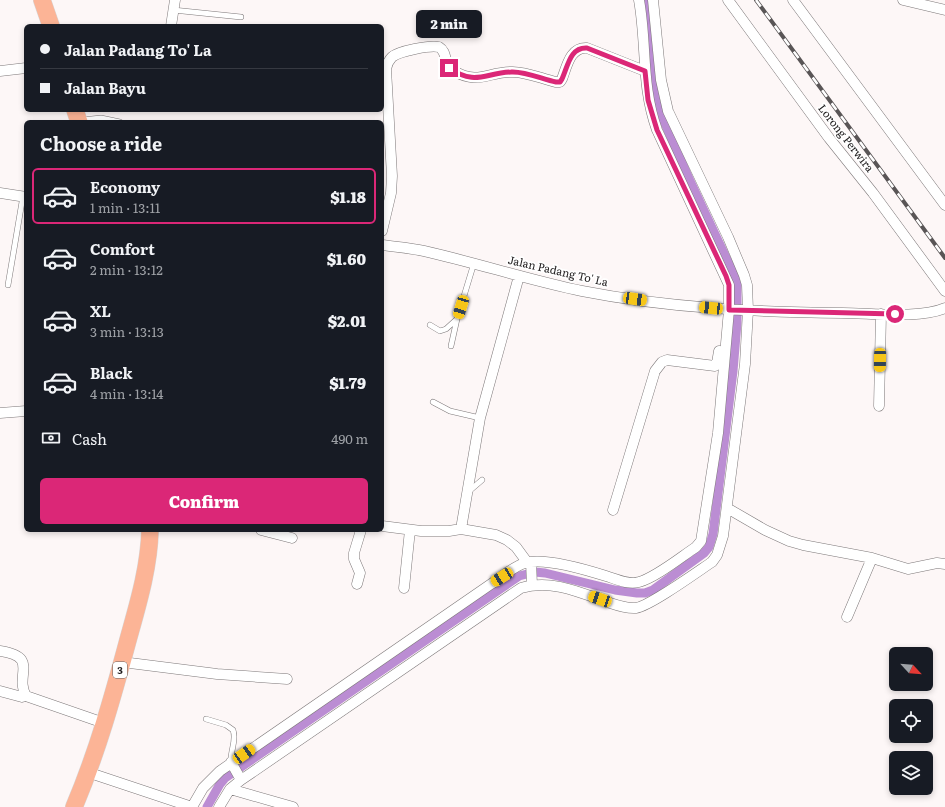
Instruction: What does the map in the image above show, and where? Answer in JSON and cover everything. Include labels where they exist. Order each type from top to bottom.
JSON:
[{"type":"highway","points":[[42,0],[50,24]]},
{"type":"highway","name":"3","points":[[74,807],[104,723],[122,662],[144,580],[150,545],[150,532]]},
{"type":"street","points":[[87,772],[192,807],[209,781],[491,584],[529,563],[560,564],[627,582],[638,583],[648,579],[696,547],[701,541],[718,433],[729,285],[657,130],[648,100],[639,0]]},
{"type":"street","points":[[219,807],[230,789],[239,779],[512,593],[532,583],[554,586],[623,607],[637,608],[650,602],[712,562],[717,555],[723,536],[745,364],[747,286],[744,275],[712,202],[674,127],[666,104],[661,80],[653,0]]},
{"type":"street","name":"Lorong Perwira","points":[[728,0],[829,138],[874,193],[945,291]]},
{"type":"street","points":[[793,0],[945,205]]},
{"type":"street","points":[[903,0],[945,10]]},
{"type":"street","points":[[171,24],[174,5]]},
{"type":"street","points":[[384,221],[391,188],[391,143],[386,69],[388,62],[393,56],[401,53],[439,47],[444,52],[449,68],[462,75],[481,78],[510,72],[518,72],[560,82],[575,51],[580,48],[587,48],[645,71]]},
{"type":"street","points":[[0,71],[24,68]]},
{"type":"street","points":[[0,193],[24,196]]},
{"type":"street","name":"Jalan Padang To' La","points":[[384,245],[422,251],[474,263],[519,276],[608,295],[728,309],[881,314],[929,312],[945,308]]},
{"type":"street","points":[[460,529],[468,492],[480,418],[519,276]]},
{"type":"street","points":[[613,510],[655,371],[662,362],[666,360],[715,366],[717,363],[728,309]]},
{"type":"street","points":[[879,406],[881,314]]},
{"type":"street","points":[[0,413],[24,411]]},
{"type":"street","points":[[727,508],[765,530],[789,541],[803,545],[872,558],[908,569],[937,563],[945,564]]},
{"type":"street","points":[[384,526],[410,530],[445,531],[460,529],[496,535],[507,540],[516,547],[529,563],[532,583]]},
{"type":"street","points":[[404,588],[410,530]]},
{"type":"street","points":[[268,532],[292,538]]},
{"type":"street","points":[[357,584],[360,573],[354,559],[354,553],[360,532]]},
{"type":"street","points":[[846,617],[872,558]]},
{"type":"street","points":[[0,651],[14,654],[20,658],[23,666],[24,690],[26,696]]},
{"type":"street","points":[[122,662],[217,674],[287,679]]},
{"type":"street","points":[[0,692],[22,697],[26,696],[104,723]]},
{"type":"street","points":[[232,765],[239,779]]},
{"type":"street","points":[[230,789],[293,807]]},
{"type":"lane","points":[[174,5],[241,17]]},
{"type":"lane","points":[[78,118],[102,118],[111,120]]},
{"type":"lane","points":[[8,284],[24,201]]},
{"type":"lane","points":[[451,346],[457,319],[474,263]]},
{"type":"lane","points":[[430,325],[440,331],[446,329],[457,319]]},
{"type":"lane","points":[[433,402],[450,411],[480,418]]},
{"type":"lane","points":[[468,492],[482,480]]},
{"type":"lane","points":[[206,719],[226,725],[234,730],[235,733],[231,752],[232,765]]},
{"type":"waterway","points":[[207,807],[225,778],[519,576],[535,572],[545,573],[615,590],[645,593],[653,590],[704,553],[709,547],[713,534],[733,371],[737,323],[737,281],[690,181],[657,105],[654,92],[648,0]]},
{"type":"railway","points":[[756,0],[945,258]]},
{"type":"route","points":[[449,68],[462,75],[472,77],[481,78],[510,72],[518,72],[560,82],[571,56],[580,48],[587,48],[645,71],[651,114],[657,130],[726,276],[730,296],[729,310],[895,314]]}]
